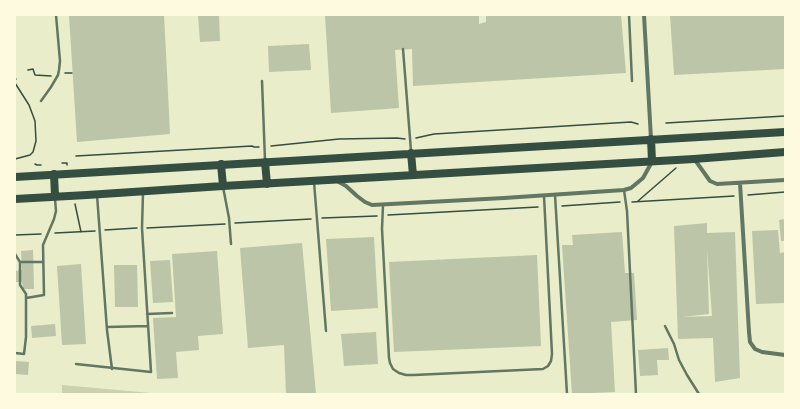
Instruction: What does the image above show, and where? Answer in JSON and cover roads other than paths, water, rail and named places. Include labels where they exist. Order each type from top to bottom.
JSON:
[{"type":"main road","points":[[15,177],[785,132]]},
{"type":"main road","points":[[651,140],[652,161]]},
{"type":"main road","points":[[15,199],[694,159],[785,152]]},
{"type":"main road","points":[[411,153],[413,175]]},
{"type":"main road","points":[[265,162],[267,184]]},
{"type":"main road","points":[[222,164],[223,186]]},
{"type":"main road","points":[[54,174],[55,196]]},
{"type":"street","points":[[644,15],[651,140]]},
{"type":"street","points":[[694,159],[710,181],[717,184],[784,179]]},
{"type":"street","points":[[336,180],[346,186],[365,202],[372,205],[544,196],[624,190],[632,188],[643,178],[652,161]]},
{"type":"street","points":[[740,182],[750,342],[755,349],[762,352],[785,355]]},
{"type":"lane","points":[[41,101],[58,76],[60,61],[56,15]]},
{"type":"lane","points":[[629,15],[632,81]]},
{"type":"lane","points":[[404,50],[411,153]]},
{"type":"lane","points":[[262,81],[265,162]]},
{"type":"lane","points":[[314,181],[326,330]]},
{"type":"lane","points":[[223,186],[231,244]]},
{"type":"lane","points":[[624,190],[628,211],[636,394]]},
{"type":"lane","points":[[76,364],[151,372],[142,228],[143,192]]},
{"type":"lane","points":[[97,195],[107,327],[112,369]]},
{"type":"lane","points":[[555,195],[567,394]]},
{"type":"lane","points":[[26,298],[44,295],[43,245],[56,211],[55,196]]},
{"type":"lane","points":[[383,205],[382,229],[390,363],[393,369],[406,375],[543,369],[548,366],[551,361],[552,354],[544,196]]},
{"type":"lane","points":[[15,254],[20,262],[20,286],[26,294],[26,337],[24,354],[15,353]]},
{"type":"lane","points":[[20,262],[43,262]]},
{"type":"lane","points":[[147,314],[172,313]]},
{"type":"lane","points":[[107,327],[148,326]]},
{"type":"lane","points":[[664,326],[674,344],[679,360],[699,394]]}]
